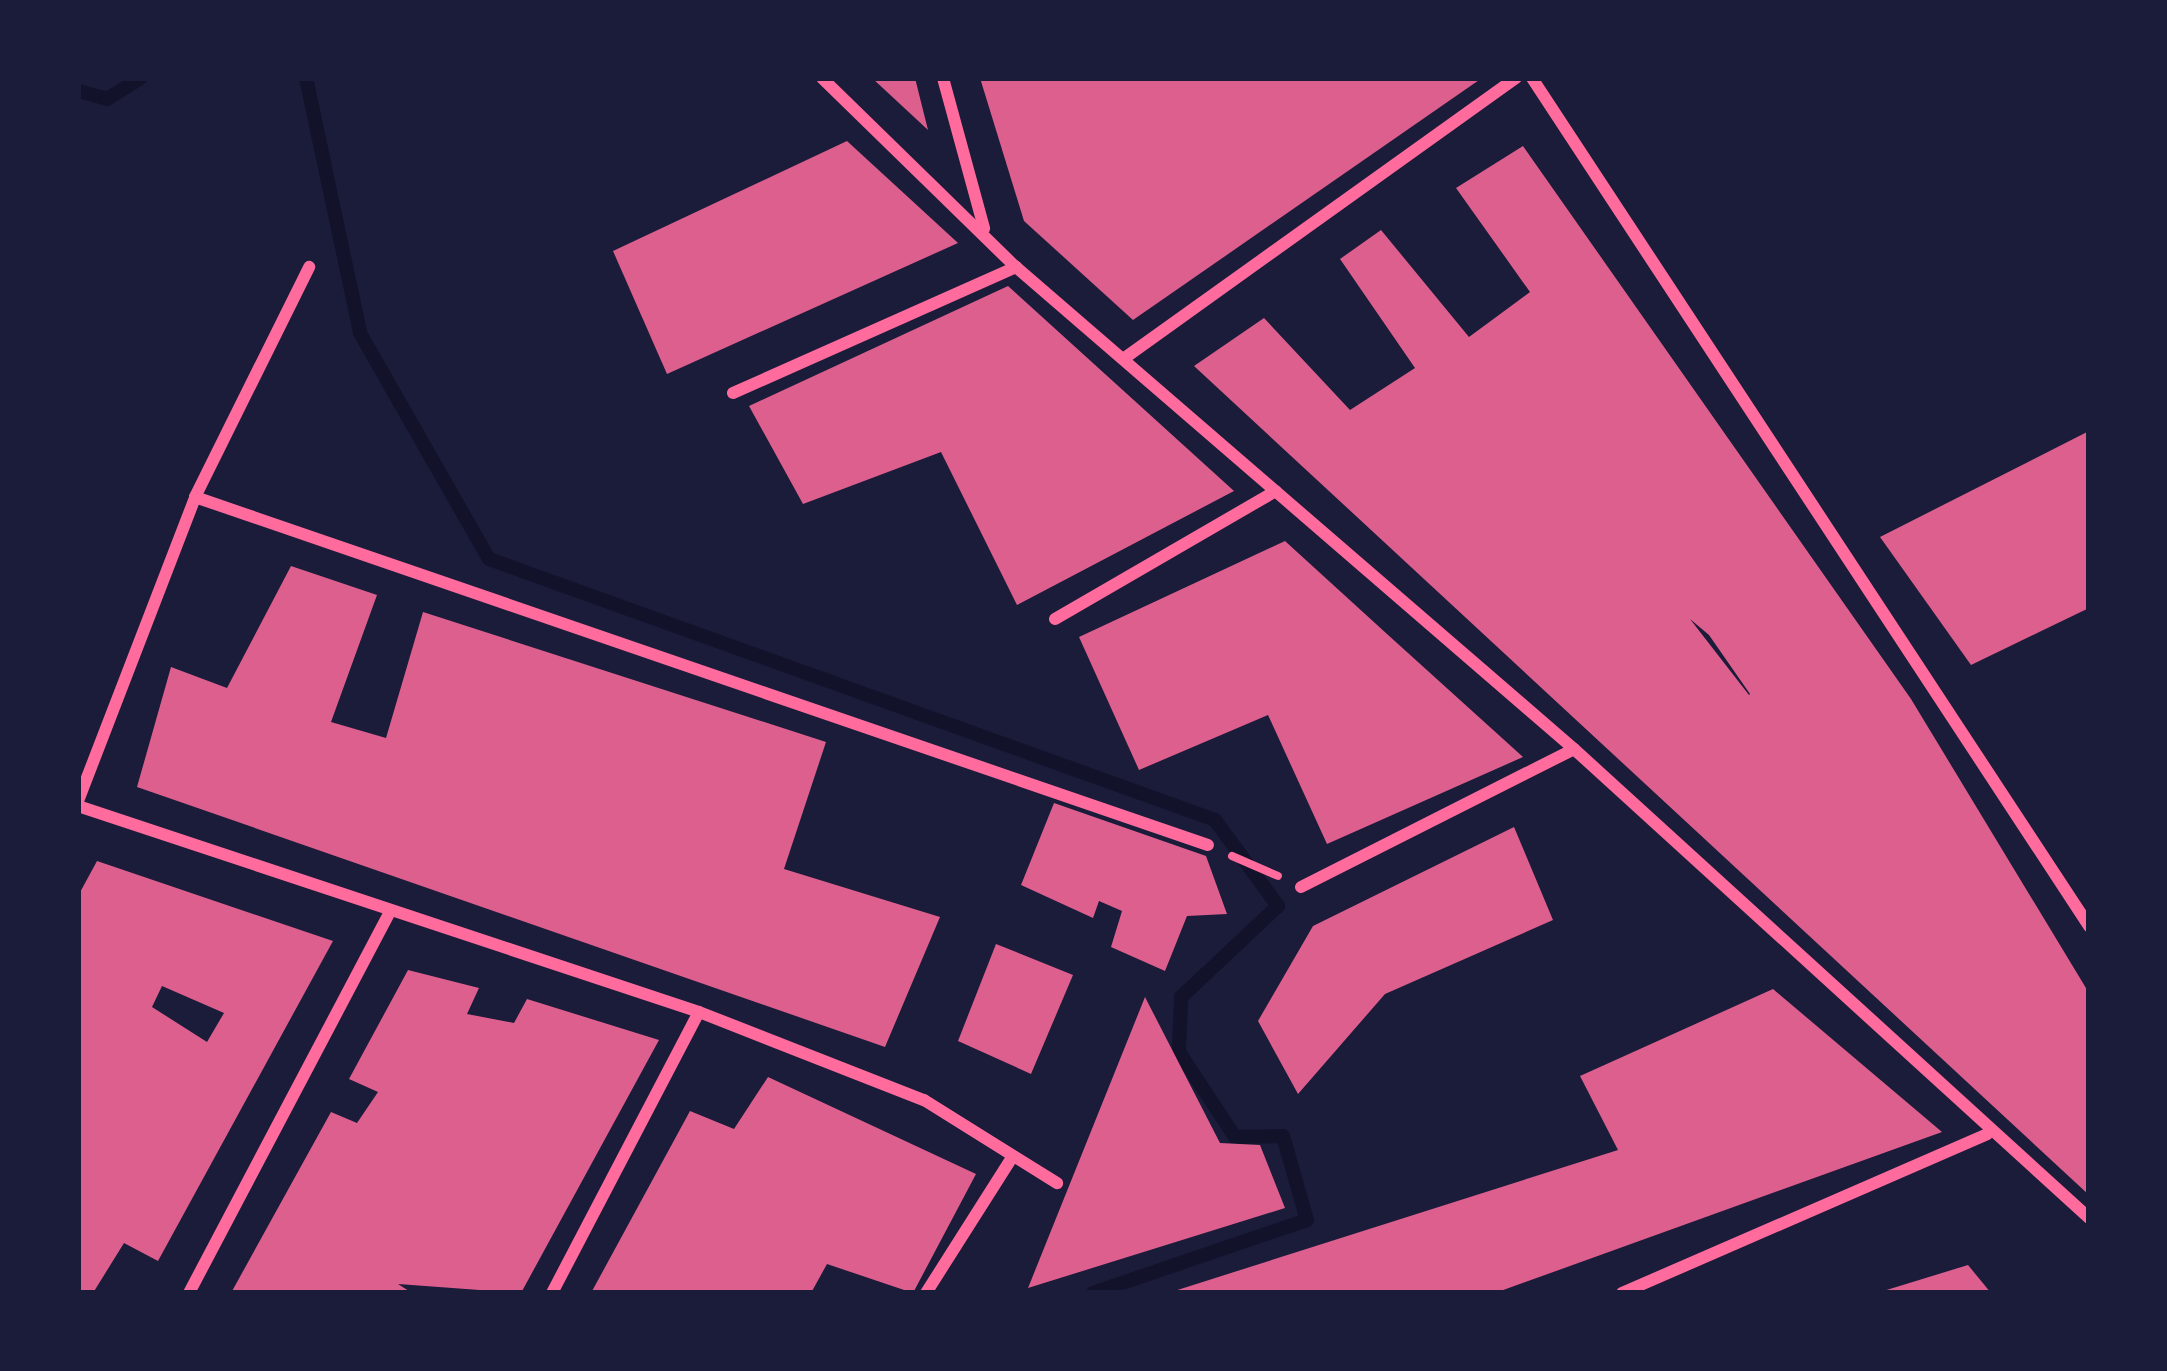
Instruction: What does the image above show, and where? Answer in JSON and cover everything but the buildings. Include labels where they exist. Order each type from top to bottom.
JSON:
[{"type":"street","points":[[822,78],[984,229],[1016,267],[1126,357],[1574,749],[1987,1134],[2089,1219]]},
{"type":"street","points":[[943,78],[984,229]]},
{"type":"street","points":[[1126,357],[1516,78]]},
{"type":"street","points":[[1532,78],[2089,926]]},
{"type":"street","points":[[309,267],[195,497],[78,804],[388,915],[700,1012],[924,1100],[1011,1159],[1058,1183]]},
{"type":"street","points":[[733,393],[1016,267]]},
{"type":"street","points":[[1055,620],[1276,491]]},
{"type":"street","points":[[195,497],[1208,845]]},
{"type":"street","points":[[1301,887],[1574,749]]},
{"type":"street","points":[[189,1293],[388,915]]},
{"type":"street","points":[[552,1293],[700,1012]]},
{"type":"street","points":[[1622,1293],[1987,1134]]},
{"type":"street","points":[[926,1293],[1011,1159]]},
{"type":"path","points":[[1208,845],[1301,887]]},
{"type":"waterway","points":[[78,91],[107,99],[140,78]]},
{"type":"waterway","points":[[306,78],[360,333],[489,559],[1215,820],[1278,906],[1181,997],[1179,1052],[1235,1137],[1283,1136],[1307,1220],[1093,1293]]}]
